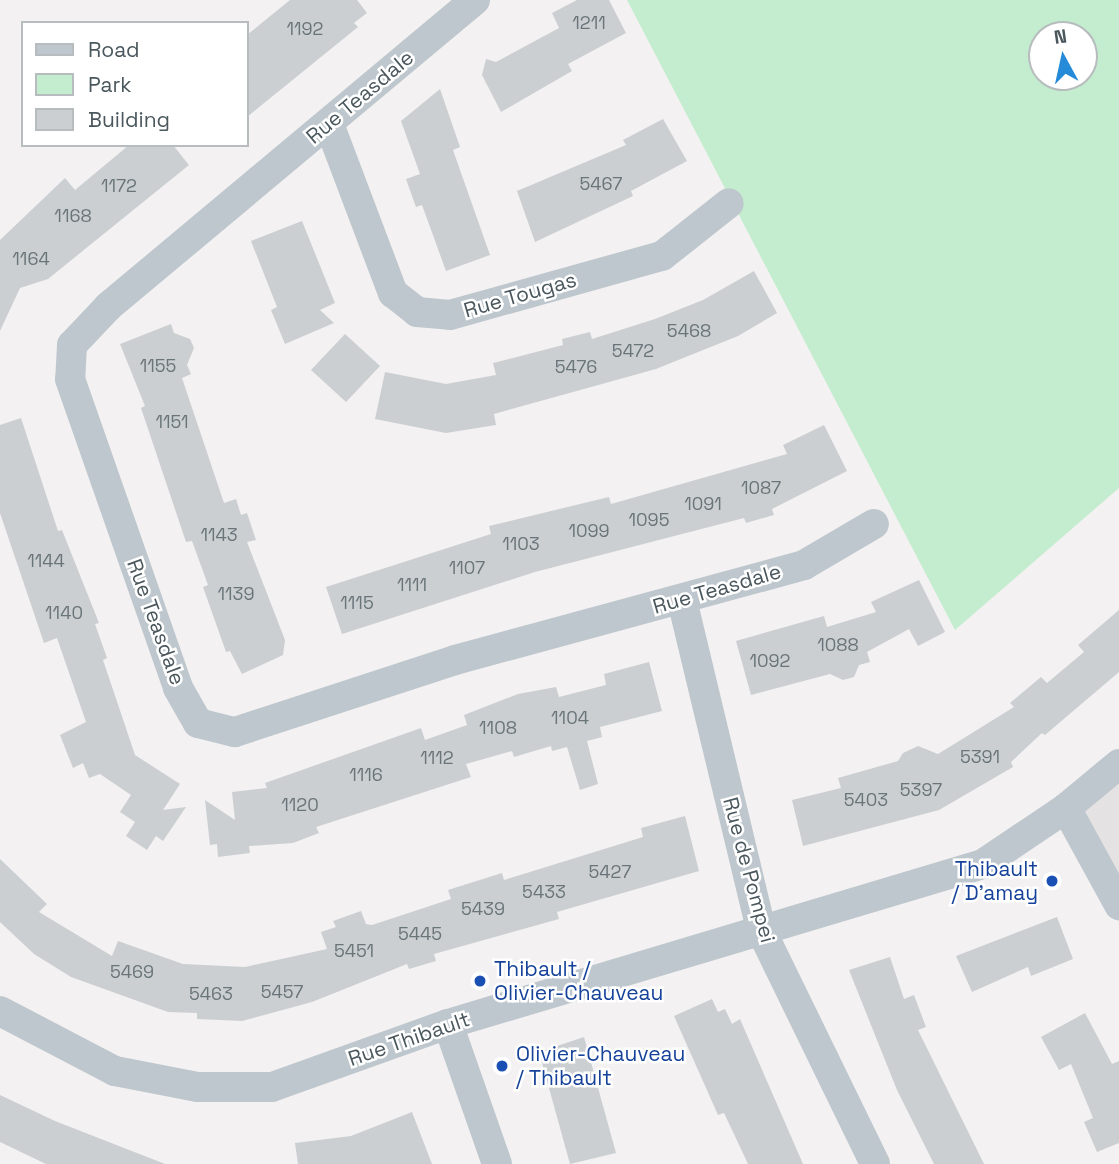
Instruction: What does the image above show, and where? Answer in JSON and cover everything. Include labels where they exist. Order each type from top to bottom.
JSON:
[{"type":"street","name":"Rue Teasdale","points":[[475,0],[108,307],[72,345],[70,379],[178,688],[198,723],[235,732],[455,660],[804,565],[874,524]]},
{"type":"street","name":"Rue Tougas","points":[[329,124],[393,293],[416,312],[450,315],[662,256],[729,202]]},
{"type":"street","name":"Rue de Pompei","points":[[682,600],[761,930],[875,1164]]},
{"type":"street","name":"Rue Thibault","points":[[0,1011],[115,1071],[197,1087],[272,1087],[448,1024],[983,864],[1066,808],[1119,764]]},
{"type":"street","points":[[1066,808],[1119,905]]},
{"type":"street","points":[[448,1024],[497,1164]]},
{"type":"shaded area","points":[[1119,764],[1119,905],[1066,808]]},
{"type":"green space","points":[[627,0],[1119,0],[1119,488],[955,630]]},
{"type":"building","points":[[290,0],[357,0],[367,13],[354,23],[358,27],[248,116],[248,34]]},
{"type":"building","points":[[577,0],[609,0],[626,33],[568,64],[572,71],[501,112],[482,75],[486,59],[496,62],[559,28],[552,13]]},
{"type":"building","points":[[440,89],[460,147],[453,150],[490,255],[446,271],[422,205],[416,207],[406,179],[420,174],[401,121]]},
{"type":"building","points":[[663,119],[687,161],[631,191],[633,196],[535,242],[517,191],[626,145],[623,140]]},
{"type":"building","points":[[127,147],[175,147],[189,165],[48,279],[20,288],[0,331],[0,240],[65,178],[75,190]]},
{"type":"building","points":[[302,221],[335,303],[320,310],[334,323],[285,344],[271,310],[277,307],[251,241]]},
{"type":"building","points":[[754,271],[777,313],[738,336],[656,369],[494,414],[496,425],[446,433],[375,419],[385,372],[446,384],[496,375],[493,363],[563,345],[562,339],[590,332],[592,339],[655,319],[703,300]]},
{"type":"building","points":[[171,324],[174,333],[190,339],[194,348],[187,365],[191,374],[182,378],[224,503],[236,499],[241,515],[247,513],[256,540],[247,542],[285,640],[283,655],[242,674],[230,651],[226,652],[203,587],[208,585],[192,541],[186,542],[141,408],[145,406],[120,344]]},
{"type":"building","points":[[345,334],[380,366],[346,402],[311,370]]},
{"type":"building","points":[[21,418],[58,531],[62,530],[99,623],[95,624],[107,658],[103,660],[135,755],[180,784],[163,810],[186,807],[163,841],[156,836],[147,850],[126,836],[135,822],[120,812],[131,795],[100,774],[89,778],[83,763],[73,768],[60,735],[86,722],[57,638],[44,643],[0,513],[0,425]]},
{"type":"building","points":[[824,425],[847,471],[772,509],[774,515],[746,523],[744,518],[535,572],[342,634],[326,587],[491,534],[489,526],[609,497],[611,504],[787,454],[783,445]]},
{"type":"building","points":[[919,580],[945,632],[918,646],[909,629],[867,652],[870,662],[859,665],[854,677],[843,680],[830,674],[751,695],[736,641],[824,616],[827,627],[876,612],[871,602]]},
{"type":"building","points":[[1119,610],[1119,672],[1045,735],[1042,733],[1011,762],[1013,767],[939,810],[803,846],[792,800],[841,788],[838,778],[898,761],[903,753],[918,746],[938,754],[1014,707],[1010,703],[1041,677],[1047,683],[1084,652],[1078,645]]},
{"type":"building","points":[[649,662],[662,711],[600,727],[602,737],[587,741],[598,784],[580,790],[567,747],[552,751],[551,746],[514,757],[512,751],[466,764],[471,777],[316,827],[319,833],[293,843],[249,846],[250,853],[218,857],[217,844],[210,845],[205,800],[235,820],[232,792],[267,788],[265,783],[421,728],[425,740],[467,725],[464,715],[518,694],[556,687],[559,697],[606,685],[604,674]]},
{"type":"building","points":[[685,816],[699,871],[557,912],[559,919],[434,954],[436,961],[409,969],[407,964],[312,1002],[242,1021],[197,1019],[197,1013],[168,1012],[71,977],[34,954],[0,922],[0,859],[47,904],[39,912],[112,956],[118,941],[183,964],[245,967],[327,949],[321,932],[336,927],[333,921],[361,911],[366,924],[372,925],[451,899],[448,890],[502,873],[504,880],[643,837],[641,828]]},
{"type":"building","points":[[1057,917],[1073,959],[1031,976],[1028,967],[972,992],[956,956]]},
{"type":"building","points":[[890,957],[904,999],[914,995],[926,1027],[918,1030],[984,1164],[934,1164],[897,1090],[849,970]]},
{"type":"building","points":[[712,999],[718,1012],[725,1009],[732,1024],[740,1019],[803,1164],[748,1164],[724,1113],[718,1115],[674,1016]]},
{"type":"building","points":[[1085,1013],[1112,1064],[1119,1061],[1119,1143],[1097,1152],[1084,1122],[1093,1118],[1071,1064],[1059,1070],[1041,1037]]},
{"type":"building","points":[[584,1037],[616,1153],[570,1164],[539,1052]]},
{"type":"building","points":[[0,1095],[55,1121],[165,1164],[46,1164],[0,1142]]},
{"type":"building","points":[[412,1112],[432,1164],[298,1164],[295,1143],[351,1136]]},
{"type":"place","name":"Thibault / D'amay","points":[[1052,881]]},
{"type":"place","name":"Thibault / Olivier-Chauveau","points":[[480,981]]},
{"type":"place","name":"Olivier-Chauveau / Thibault","points":[[502,1066]]}]
